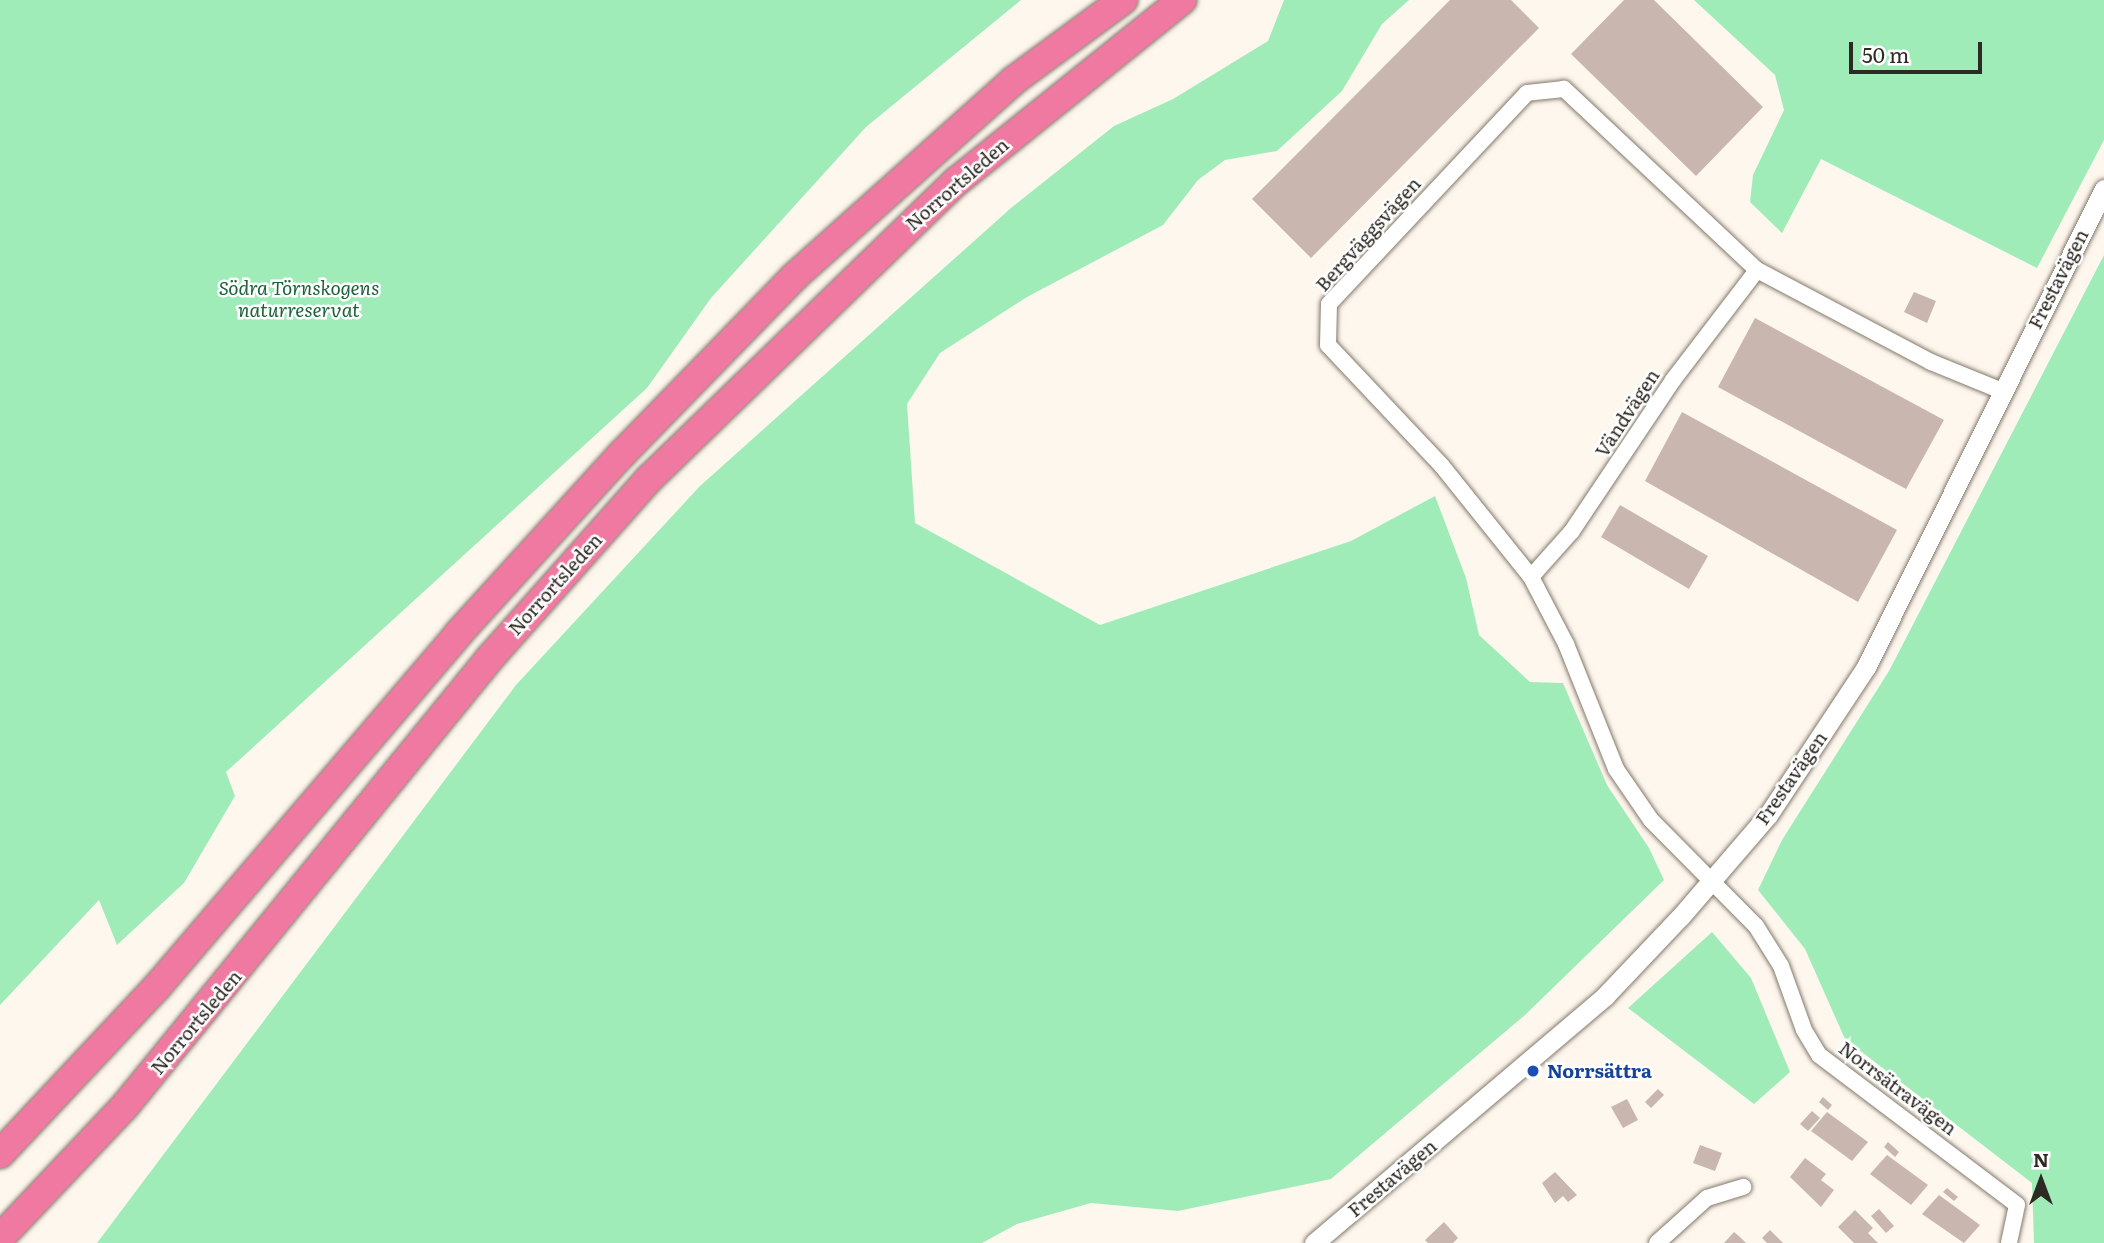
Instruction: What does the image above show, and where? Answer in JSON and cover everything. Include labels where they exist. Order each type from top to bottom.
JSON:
[{"type":"highway","name":"Norrortsleden","points":[[0,1154],[157,987],[458,634],[622,454],[794,276],[1013,81],[1123,0]]},
{"type":"highway","name":"Norrortsleden","points":[[0,1238],[125,1106],[490,658],[649,479],[828,302],[957,181],[1182,0]]},
{"type":"street","name":"Bergväggsvägen","points":[[1714,880],[1650,820],[1616,769],[1566,644],[1531,577],[1442,466],[1328,345],[1329,304],[1527,93],[1564,89],[1758,270],[1931,362],[2002,391]]},
{"type":"street","name":"Frestavägen","points":[[1323,1240],[1605,996],[1714,880],[1768,815],[1866,667],[2104,189]]},
{"type":"street","name":"Vändvägen","points":[[1531,577],[1573,531],[1673,380],[1758,270]]},
{"type":"street","name":"Norrsätravägen","points":[[1714,880],[1756,926],[1781,966],[1804,1030],[1819,1055],[2017,1205],[2008,1243]]},
{"type":"street","points":[[1657,1243],[1707,1198],[1743,1188]]},
{"type":"green space","name":"Södra Törnskogens naturreservat","points":[[0,0],[1021,0],[866,127],[711,298],[647,388],[226,772],[235,796],[184,883],[117,945],[99,900],[0,1005]]},
{"type":"green space","points":[[1284,0],[1409,0],[1382,24],[1342,91],[1277,151],[1225,160],[1198,180],[1163,225],[1027,297],[940,353],[907,404],[915,523],[1100,625],[1351,541],[1435,496],[1466,578],[1479,635],[1530,682],[1563,683],[1607,785],[1649,848],[1664,880],[1525,1015],[1331,1179],[1178,1211],[1091,1203],[1017,1224],[982,1243],[97,1243],[516,685],[700,486],[1011,208],[1114,126],[1173,99],[1268,41]]},
{"type":"green space","points":[[1694,0],[2104,0],[2104,140],[2037,268],[1821,159],[1782,233],[1750,202],[1753,175],[1784,110],[1775,75]]},
{"type":"green space","points":[[2104,255],[2104,1243],[2034,1243],[2032,1183],[1845,1039],[1805,949],[1758,890],[1782,840],[1889,671]]},
{"type":"green space","points":[[1712,932],[1751,978],[1790,1072],[1754,1104],[1628,1008]]},
{"type":"building","points":[[1450,0],[1511,0],[1539,28],[1311,258],[1252,199]]},
{"type":"building","points":[[1624,0],[1654,0],[1763,107],[1696,176],[1571,54]]},
{"type":"building","points":[[1914,292],[1936,301],[1927,323],[1904,312]]},
{"type":"building","points":[[1755,318],[1944,420],[1906,489],[1718,387]]},
{"type":"building","points":[[1682,412],[1897,530],[1858,602],[1645,481]]},
{"type":"building","points":[[1620,505],[1708,556],[1689,589],[1601,537]]},
{"type":"building","points":[[1658,1089],[1664,1095],[1651,1108],[1645,1102]]},
{"type":"building","points":[[1823,1097],[1832,1105],[1828,1110],[1819,1102]]},
{"type":"building","points":[[1627,1099],[1638,1120],[1623,1128],[1611,1107]]},
{"type":"building","points":[[1812,1111],[1820,1118],[1808,1131],[1800,1124]]},
{"type":"building","points":[[1827,1112],[1868,1142],[1852,1161],[1811,1131]]},
{"type":"building","points":[[1888,1142],[1899,1152],[1895,1157],[1884,1147]]},
{"type":"building","points":[[1700,1145],[1722,1153],[1715,1171],[1693,1163]]},
{"type":"building","points":[[1887,1155],[1928,1185],[1911,1205],[1870,1174]]},
{"type":"building","points":[[1805,1158],[1826,1174],[1821,1180],[1834,1190],[1821,1207],[1790,1177]]},
{"type":"building","points":[[1555,1172],[1577,1195],[1568,1202],[1563,1196],[1555,1203],[1542,1183]]},
{"type":"building","points":[[1947,1188],[1958,1197],[1954,1201],[1943,1192]]},
{"type":"building","points":[[1939,1195],[1980,1225],[1964,1243],[1922,1214]]},
{"type":"building","points":[[1879,1209],[1894,1226],[1886,1233],[1871,1216]]},
{"type":"building","points":[[1855,1210],[1873,1228],[1868,1233],[1878,1243],[1854,1243],[1838,1227]]},
{"type":"building","points":[[1444,1222],[1458,1238],[1453,1243],[1428,1243],[1425,1240]]},
{"type":"building","points":[[1770,1230],[1783,1243],[1767,1243],[1762,1238]]},
{"type":"building","points":[[1734,1232],[1740,1237],[1746,1243],[1724,1243]]},
{"type":"place","name":"Norrsättra","points":[[1533,1071]]}]
